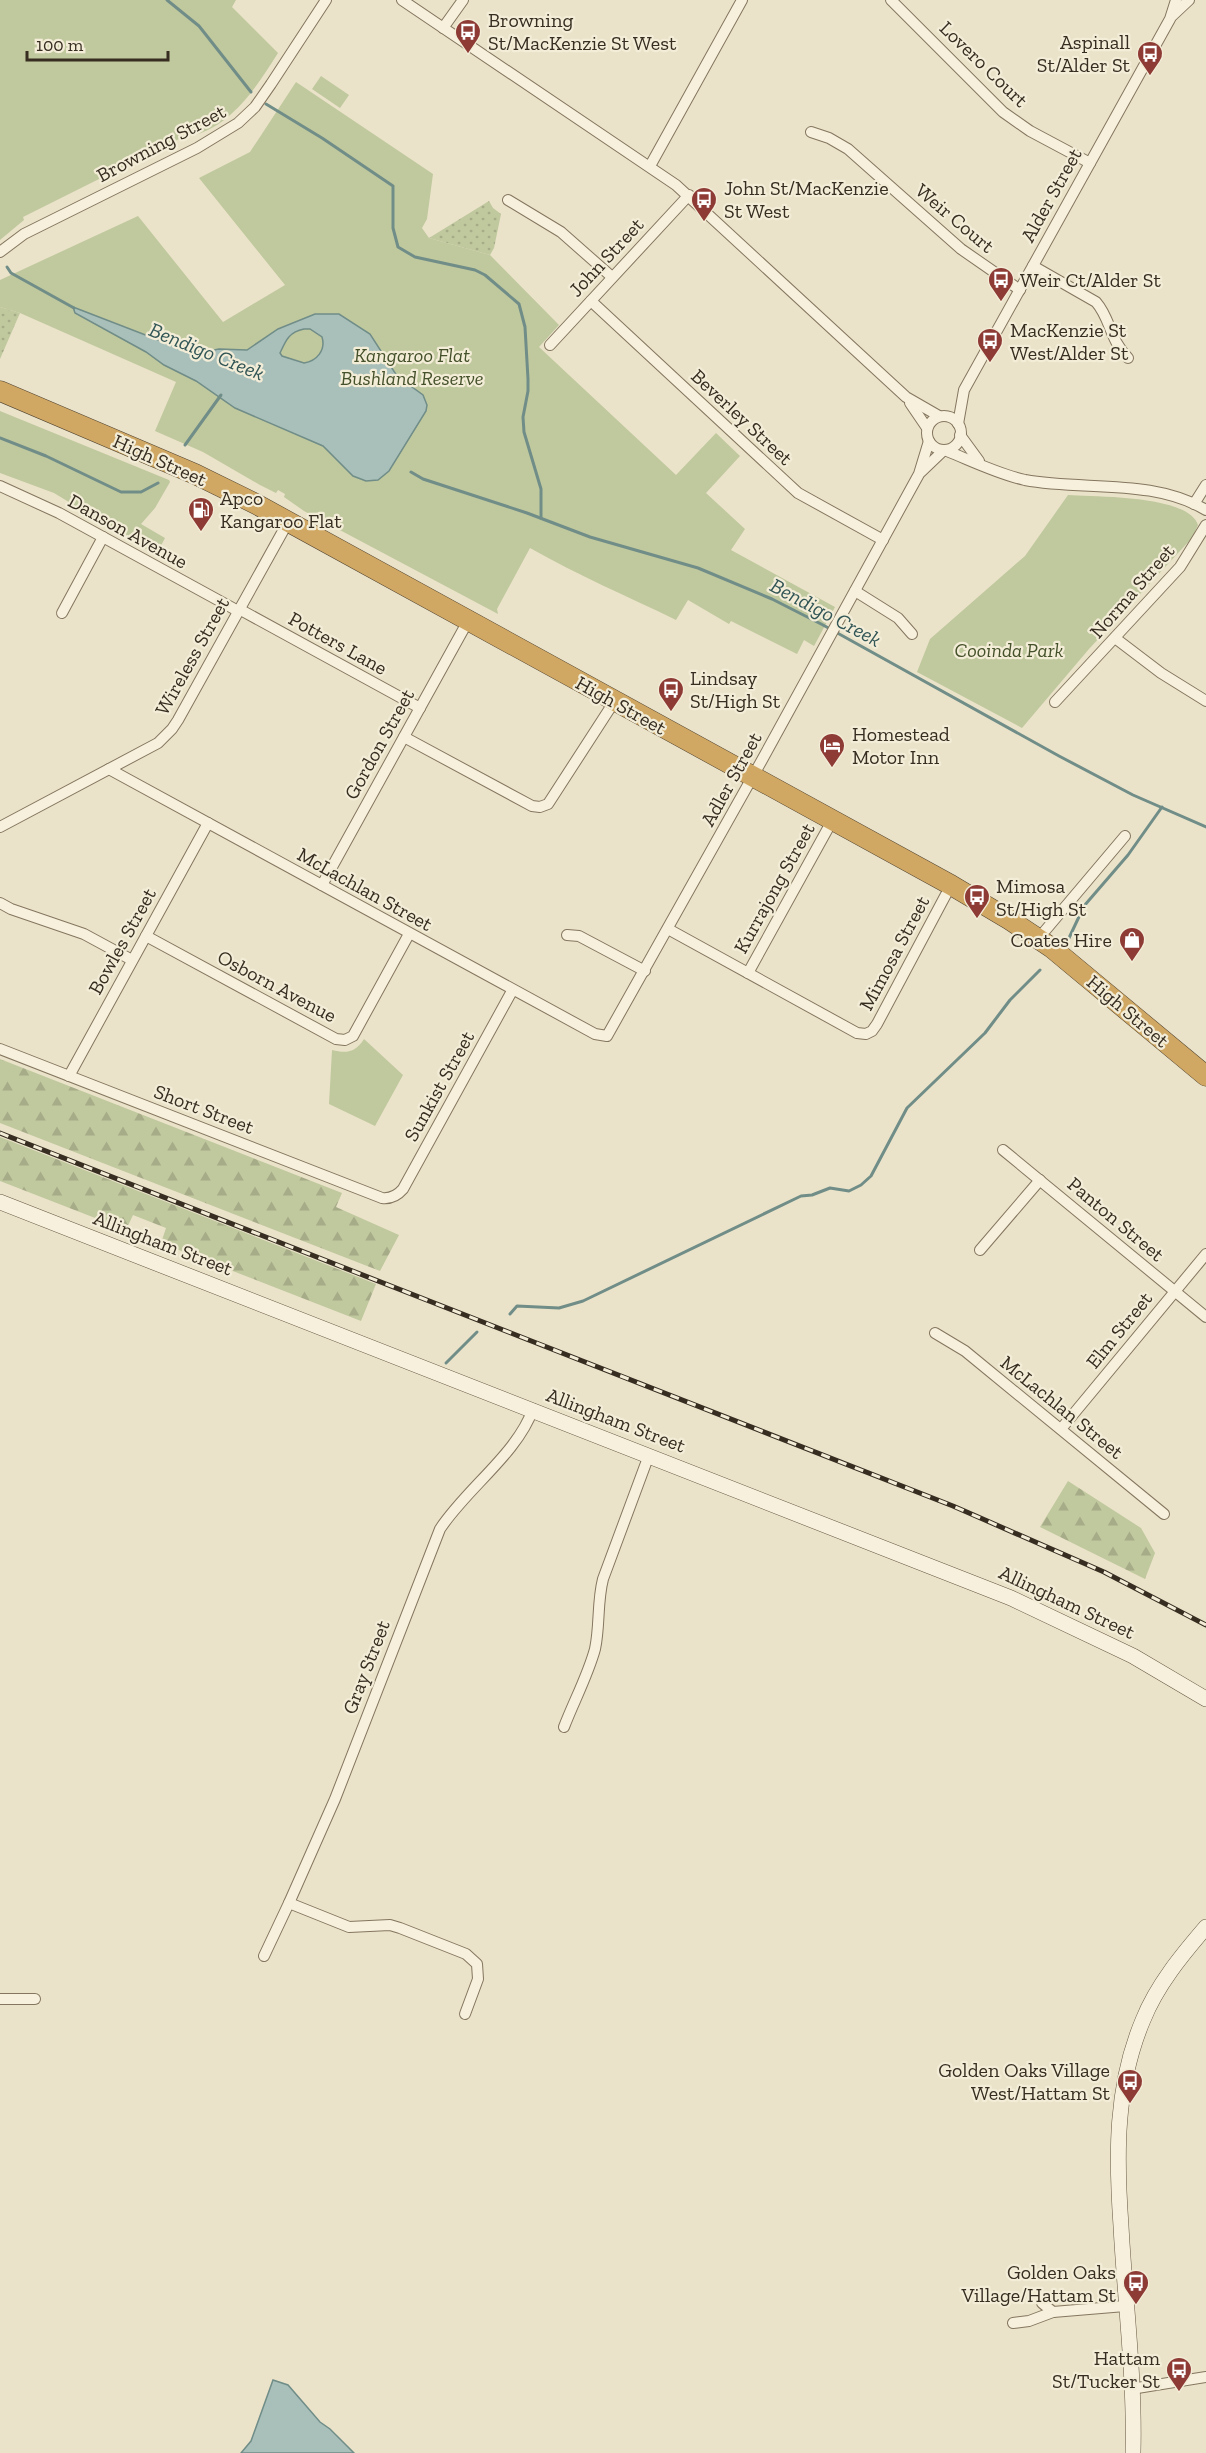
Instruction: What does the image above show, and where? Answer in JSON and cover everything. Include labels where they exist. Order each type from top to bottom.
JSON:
[{"type":"highway","name":"High Street","points":[[1,390],[195,474],[288,522],[951,885],[1038,939],[1206,1076]]},
{"type":"street","name":"Browning Street","points":[[0,252],[24,234],[197,148],[238,123],[255,107],[326,0]]},
{"type":"street","points":[[402,0],[650,166],[689,195],[906,397],[927,428],[928,441],[935,448],[1025,480],[1143,490],[1194,504],[1206,510]]},
{"type":"street","points":[[443,28],[463,0]]},
{"type":"street","points":[[650,166],[742,0]]},
{"type":"street","name":"Lovero Court","points":[[891,0],[1003,112],[1030,131],[1090,163]]},
{"type":"street","name":"Alder Street","points":[[959,430],[964,390],[1170,19],[1176,0]]},
{"type":"street","name":"Alder Street","points":[[1170,19],[1189,0]]},
{"type":"street","name":"Weir Court","points":[[811,132],[829,138],[848,149],[961,249],[1020,290]]},
{"type":"street","name":"John Street","points":[[550,345],[689,195]]},
{"type":"street","points":[[508,200],[561,232],[612,277]]},
{"type":"street","points":[[1033,266],[1096,302],[1117,347],[1128,358]]},
{"type":"street","name":"Beverley Street","points":[[591,301],[798,493],[883,540]]},
{"type":"street","points":[[927,428],[932,420],[941,415],[964,390]]},
{"type":"street","points":[[906,397],[941,415],[954,418],[981,464]]},
{"type":"street","points":[[945,451],[956,446],[959,430]]},
{"type":"street","name":"Adler Street","points":[[605,1036],[611,1031],[645,971],[828,642],[919,474],[928,441]]},
{"type":"street","name":"Adler Street","points":[[919,474],[945,451]]},
{"type":"street","points":[[1194,504],[1206,485]]},
{"type":"street","name":"Danson Avenue","points":[[0,486],[37,501],[238,610]]},
{"type":"street","name":"Wireless Street","points":[[0,827],[158,743],[172,729],[288,522]]},
{"type":"street","name":"Norma Street","points":[[1055,702],[1180,567],[1206,525]]},
{"type":"street","points":[[62,613],[103,537]]},
{"type":"street","points":[[855,591],[898,618],[912,634]]},
{"type":"street","name":"Potters Lane","points":[[238,610],[420,708]]},
{"type":"street","name":"Gordon Street","points":[[322,885],[468,621]]},
{"type":"street","points":[[1115,638],[1161,673],[1206,701]]},
{"type":"street","points":[[404,737],[532,806],[540,807],[548,804],[614,702]]},
{"type":"street","name":"McLachlan Street","points":[[109,769],[512,991],[595,1034],[605,1036]]},
{"type":"street","name":"Kurrajong Street","points":[[748,973],[832,821]]},
{"type":"street","name":"Bowles Street","points":[[69,1076],[208,823]]},
{"type":"street","points":[[1038,939],[1125,836]]},
{"type":"street","name":"Mimosa Street","points":[[748,973],[857,1033],[866,1034],[877,1024],[951,885]]},
{"type":"street","points":[[0,903],[11,909],[84,934],[132,960]]},
{"type":"street","points":[[668,929],[748,973]]},
{"type":"street","name":"Osborn Avenue","points":[[146,936],[336,1039],[345,1040],[352,1036],[409,934]]},
{"type":"street","points":[[567,934],[579,936],[645,971]]},
{"type":"street","name":"Sunkist Street","points":[[395,1197],[407,1183],[512,991]]},
{"type":"street","name":"Short Street","points":[[0,1050],[382,1198],[395,1197]]},
{"type":"street","name":"Panton Street","points":[[1003,1150],[1206,1317]]},
{"type":"street","points":[[980,1250],[1040,1180]]},
{"type":"street","name":"Allingham Street","points":[[0,1202],[1031,1606],[1147,1663],[1206,1699]]},
{"type":"street","name":"Elm Street","points":[[1061,1429],[1206,1254]]},
{"type":"street","name":"McLachlan Street","points":[[935,1333],[965,1352],[1164,1514]]},
{"type":"street","name":"Gray Street","points":[[264,1956],[335,1799],[436,1537],[460,1501],[517,1439],[533,1409]]},
{"type":"street","points":[[564,1727],[594,1650],[598,1629],[598,1599],[603,1579],[649,1455]]},
{"type":"street","points":[[289,1903],[342,1925],[362,1928],[390,1925],[466,1954],[477,1964],[478,1979],[465,2014]]},
{"type":"street","points":[[1132,2453],[1131,2389],[1117,2164],[1121,2106],[1128,2067],[1140,2026],[1150,2004],[1176,1965],[1206,1927]]},
{"type":"street","points":[[0,1999],[35,1999]]},
{"type":"street","points":[[1042,2303],[1053,2312]]},
{"type":"street","points":[[1012,2323],[1053,2312],[1125,2306]]},
{"type":"street","points":[[1131,2389],[1206,2377]]},
{"type":"green space","points":[[0,0],[236,0],[232,7],[278,53],[246,99],[214,127],[199,134],[183,137],[23,217],[24,220],[0,240]]},
{"type":"green space","points":[[321,76],[349,95],[340,108],[312,89]]},
{"type":"green space","name":"Kangaroo Flat Bushland Reserve","points":[[296,82],[433,174],[427,219],[422,228],[429,238],[490,255],[559,325],[539,347],[676,475],[716,433],[740,456],[706,493],[745,529],[731,550],[835,607],[814,646],[804,640],[797,654],[731,621],[729,624],[688,600],[676,620],[530,548],[497,609],[498,614],[304,511],[278,490],[276,493],[203,452],[155,431],[176,382],[20,313],[0,307],[0,280],[138,216],[223,322],[285,285],[199,178],[250,152]]},
{"type":"green space","points":[[489,201],[493,208],[501,214],[494,248],[490,255],[429,238]]},
{"type":"green space","points":[[0,307],[20,313],[0,359]]},
{"type":"green space","points":[[0,411],[169,480],[155,508],[141,524],[165,538],[156,555],[54,493],[0,473]]},
{"type":"green space","name":"Cooinda Park","points":[[1068,495],[1119,497],[1160,503],[1178,508],[1191,515],[1198,525],[1192,538],[1089,649],[1022,728],[917,672],[930,639],[1025,556]]},
{"type":"green space","points":[[364,1039],[403,1075],[375,1126],[329,1104],[332,1050],[351,1051],[358,1047]]},
{"type":"green space","points":[[0,1059],[342,1193],[336,1207],[399,1235],[380,1271],[0,1123]]},
{"type":"green space","points":[[0,1137],[376,1284],[361,1321],[161,1243],[166,1228],[133,1215],[126,1230],[0,1181]]},
{"type":"green space","points":[[1068,1481],[1141,1528],[1155,1553],[1145,1579],[1040,1527]]},
{"type":"water","points":[[73,307],[174,346],[204,352],[219,349],[247,350],[278,329],[315,314],[339,314],[370,334],[397,376],[423,395],[427,405],[426,411],[389,471],[378,480],[366,481],[353,476],[323,446],[235,408],[196,381],[75,313]],"holes":[[[310,329],[322,337],[323,346],[316,357],[304,363],[282,356],[280,353],[291,334],[299,330]]]},
{"type":"water","points":[[273,2380],[288,2385],[320,2422],[354,2453],[241,2453],[251,2441]]},
{"type":"waterway","points":[[167,0],[199,26],[251,92]]},
{"type":"waterway","points":[[266,104],[322,138],[393,186],[393,228],[398,247],[415,257],[475,270],[485,275],[519,304],[525,327],[528,379],[523,417],[524,432],[541,489],[541,518]]},
{"type":"waterway","name":"Bendigo Creek","points":[[7,267],[11,273],[74,308]]},
{"type":"waterway","points":[[185,445],[221,395]]},
{"type":"waterway","points":[[0,438],[46,456],[121,492],[141,492],[158,483]]},
{"type":"waterway","name":"Bendigo Creek","points":[[411,472],[423,479],[527,513],[590,537],[698,568],[772,599],[1133,795],[1206,827]]},
{"type":"waterway","points":[[1069,938],[1084,906],[1128,855],[1162,807]]},
{"type":"waterway","points":[[510,1314],[517,1306],[559,1308],[583,1301],[801,1196],[812,1195],[830,1188],[849,1191],[861,1185],[871,1176],[907,1108],[985,1033],[1010,1000],[1040,970]]},
{"type":"waterway","points":[[446,1363],[477,1332]]},
{"type":"railway","points":[[0,1133],[953,1506],[1104,1572],[1206,1625]]},
{"type":"place","name":"Browning St/MacKenzie St West","points":[[468,55]]},
{"type":"place","name":"Aspinall St/Alder St","points":[[1150,77]]},
{"type":"place","name":"John St/MacKenzie St West","points":[[704,223]]},
{"type":"place","name":"Weir Ct/Alder St","points":[[1001,303]]},
{"type":"place","name":"MacKenzie St West/Alder St","points":[[990,364]]},
{"type":"place","name":"Apco Kangaroo Flat","points":[[201,533]]},
{"type":"place","name":"Lindsay St/High St","points":[[671,713]]},
{"type":"place","name":"Homestead Motor Inn","points":[[832,769]]},
{"type":"place","name":"Mimosa St/High St","points":[[977,920]]},
{"type":"place","name":"Coates Hire","points":[[1132,963]]},
{"type":"place","name":"Golden Oaks Village West/Hattam St","points":[[1130,2105]]},
{"type":"place","name":"Golden Oaks Village/Hattam St","points":[[1136,2306]]},
{"type":"place","name":"Hattam St/Tucker St","points":[[1179,2393]]}]
